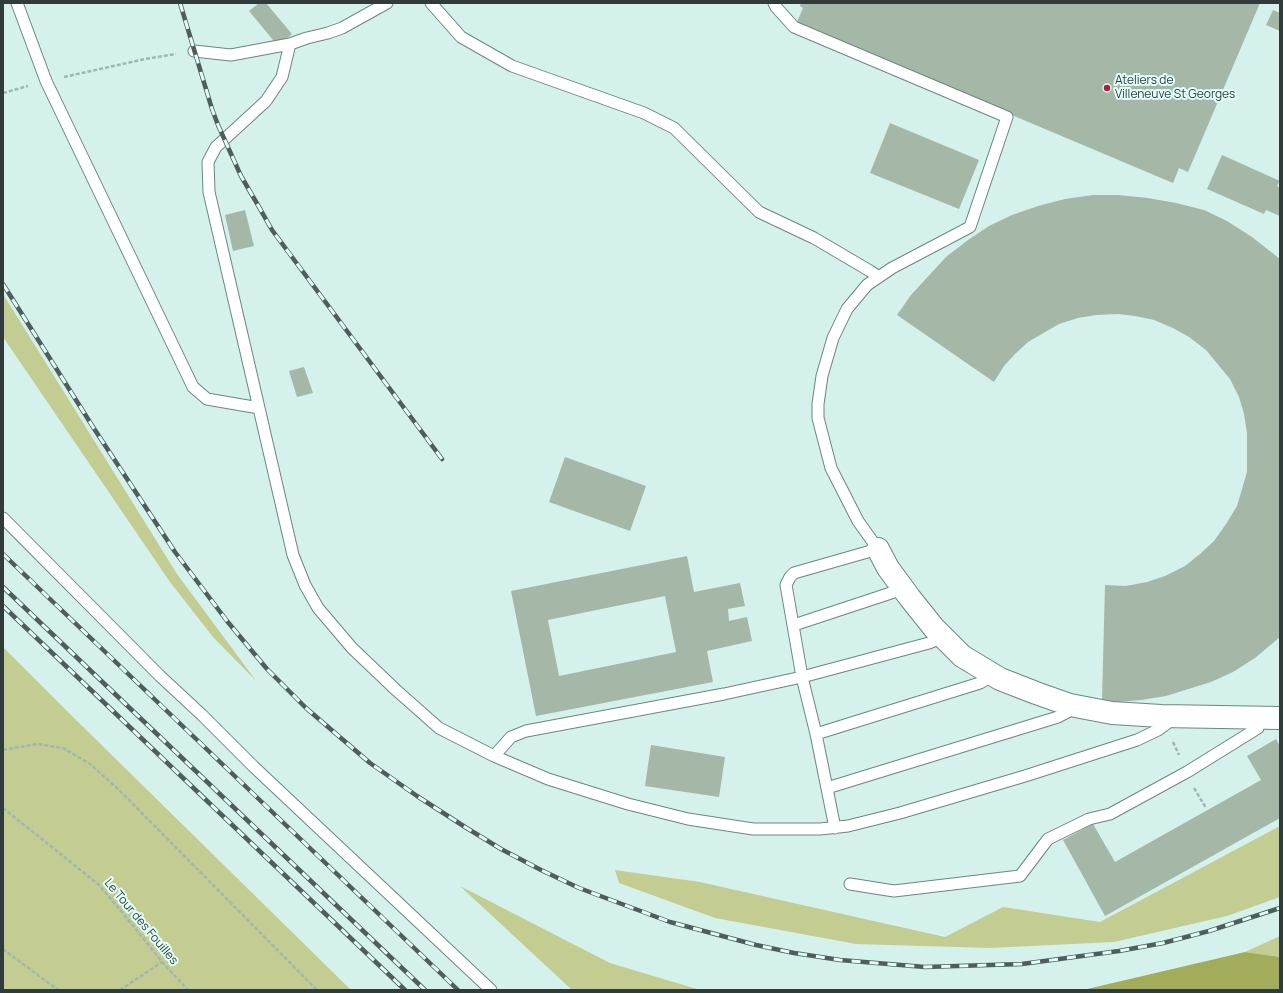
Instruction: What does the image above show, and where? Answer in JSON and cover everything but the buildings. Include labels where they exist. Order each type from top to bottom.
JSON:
[{"type":"street","points":[[878,549],[888,568],[934,628],[962,656],[993,675],[1070,705],[1112,713],[1280,718]]},
{"type":"lane","points":[[17,3],[46,82],[192,386],[207,399],[259,408]]},
{"type":"lane","points":[[194,51],[231,55],[290,44],[342,28],[387,3]]},
{"type":"lane","points":[[431,3],[461,37],[512,66],[644,113],[674,128],[759,212],[814,238],[879,277]]},
{"type":"lane","points":[[774,3],[794,27],[1007,117],[970,227],[892,268],[867,285],[847,310],[833,338],[822,376],[818,404],[818,418],[830,468],[858,521],[878,549],[794,573],[786,585],[802,677],[816,734],[835,828]]},
{"type":"lane","points":[[290,44],[282,77],[266,100],[216,147],[208,162],[209,192],[293,555],[306,586],[318,608],[352,648],[439,728],[494,756],[548,779],[628,804],[688,818],[753,830],[820,829],[848,826],[1025,776],[1137,740],[1158,730],[1177,716]]},
{"type":"lane","points":[[3,518],[160,676],[254,767],[491,990]]},
{"type":"lane","points":[[794,625],[903,589]]},
{"type":"lane","points":[[494,756],[511,738],[526,731],[724,694],[802,677],[929,643],[943,637]]},
{"type":"lane","points":[[816,734],[980,683],[993,675]]},
{"type":"lane","points":[[827,788],[1058,718],[1078,706]]},
{"type":"lane","points":[[850,884],[894,891],[1020,876],[1048,840],[1089,819],[1110,814],[1187,772],[1258,728],[1258,717]]},
{"type":"path","points":[[3,93],[145,59],[194,51]]},
{"type":"path","points":[[1177,739],[1172,743],[1184,762],[1190,780],[1206,808]]},
{"type":"path","points":[[3,750],[37,744],[63,748],[90,764],[118,789],[317,990]]},
{"type":"path","name":"Le Tour des Fouilles","points":[[3,808],[98,884],[132,923],[162,962],[188,990]]},
{"type":"path","points":[[3,949],[58,990]]},
{"type":"path","points":[[120,990],[162,962]]},
{"type":"green space","points":[[3,294],[177,574],[257,682],[213,637],[170,582],[3,337]]},
{"type":"green space","points":[[3,647],[70,714],[351,990],[3,990]]},
{"type":"green space","points":[[1280,826],[1280,897],[1227,916],[1114,942],[990,948],[856,944],[715,918],[619,883],[615,870],[700,882],[945,937],[1003,907],[1100,922]]},
{"type":"green space","points":[[460,886],[610,963],[700,990],[572,990]]},
{"type":"green space","points":[[1280,936],[1280,957],[1245,952]]},
{"type":"green space","points":[[1245,952],[1280,957],[1280,990],[1083,990]]},
{"type":"railway","points":[[180,3],[218,125],[241,176],[272,230],[442,459]]},
{"type":"railway","points":[[3,284],[93,427],[175,552],[227,621],[267,669],[306,708],[370,763],[465,827],[501,849],[541,870],[579,888],[670,922],[756,945],[840,960],[925,967],[1022,964],[1119,951],[1163,943],[1209,931],[1280,908]]},
{"type":"railway","points":[[3,554],[458,990]]},
{"type":"railway","points":[[3,587],[425,990]]},
{"type":"railway","points":[[3,606],[405,990]]},
{"type":"place","name":"Ateliers de Villeneuve St Georges","points":[[1107,88]]}]
